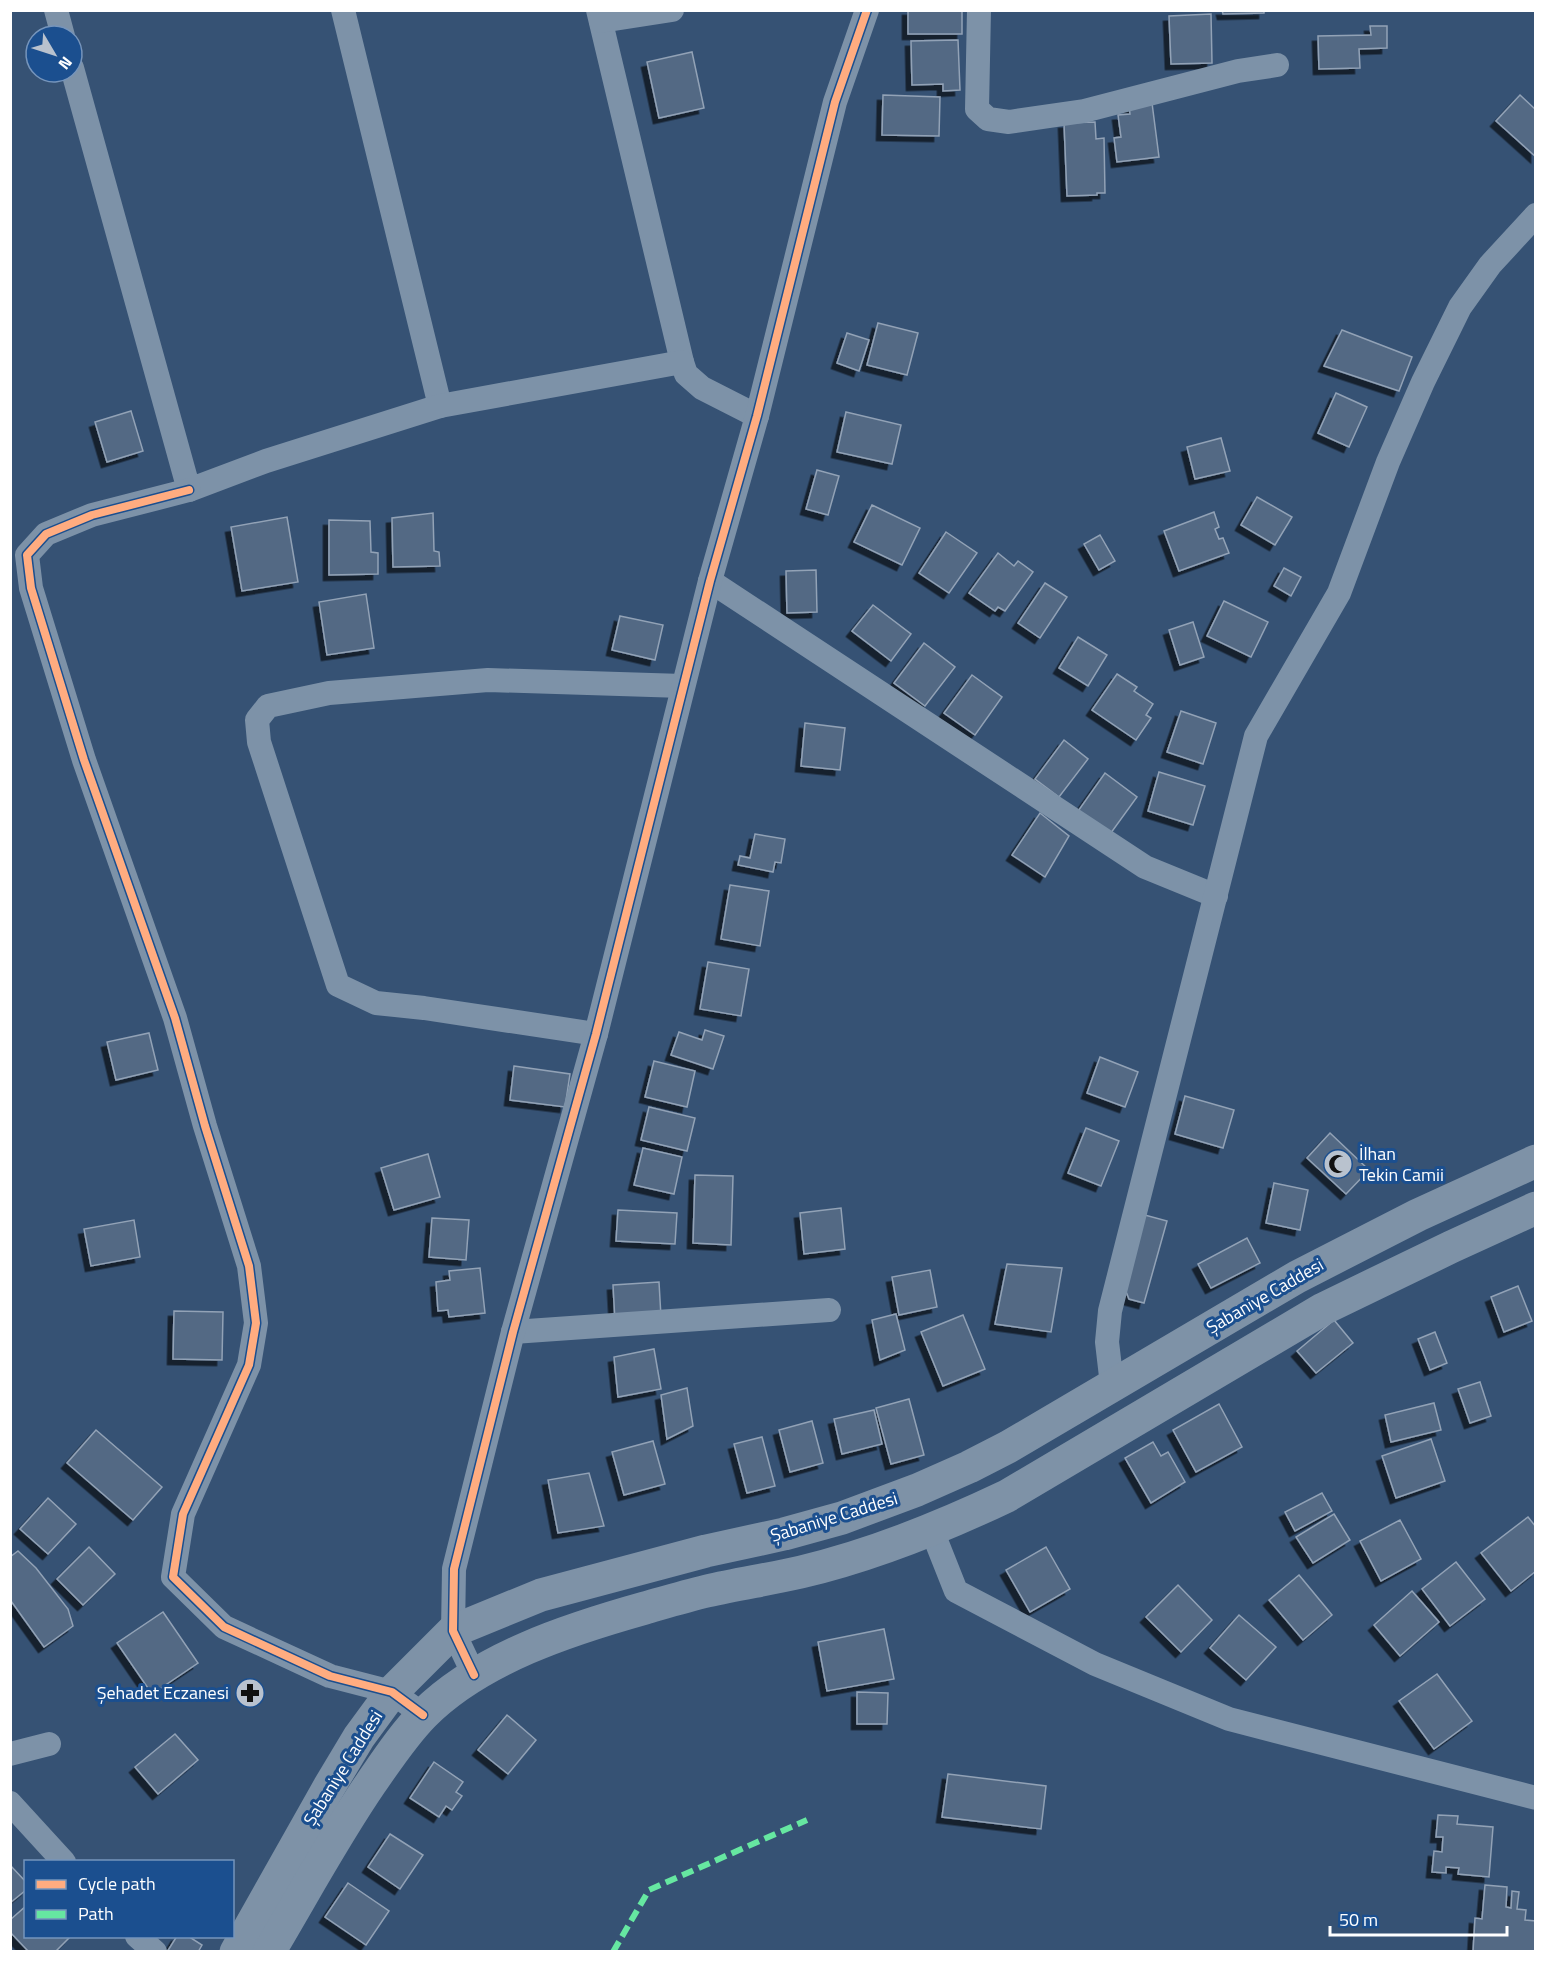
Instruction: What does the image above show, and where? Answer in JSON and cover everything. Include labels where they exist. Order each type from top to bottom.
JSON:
[{"type":"highway","name":"Şabaniye Caddesi","points":[[236,1952],[359,1737],[392,1692],[453,1631],[541,1595],[842,1518],[917,1490],[1008,1447],[1296,1277],[1418,1215],[1536,1161]]},
{"type":"highway","points":[[269,1952],[351,1812],[386,1761],[423,1715],[445,1695],[474,1675],[548,1640],[619,1616],[705,1591],[858,1556],[974,1512],[1007,1496],[1323,1309],[1450,1246],[1536,1208]]},
{"type":"street","points":[[343,10],[440,406]]},
{"type":"street","points":[[672,10],[600,16],[686,374],[702,388],[758,416]]},
{"type":"street","points":[[474,1675],[453,1631],[454,1569],[513,1332],[596,1034],[710,581],[758,416],[835,102],[867,10]]},
{"type":"street","points":[[979,10],[977,109],[988,119],[1009,122],[1083,111],[1238,71],[1277,65]]},
{"type":"street","points":[[76,84],[189,490]]},
{"type":"street","points":[[1112,1385],[1107,1342],[1110,1311],[1256,736],[1339,594],[1388,462],[1423,382],[1460,307],[1490,265],[1536,215]]},
{"type":"street","points":[[423,1715],[392,1692],[330,1676],[224,1628],[173,1577],[183,1514],[249,1365],[256,1323],[249,1266],[205,1126],[175,1018],[84,760],[31,588],[27,555],[46,534],[92,515],[189,490],[266,460],[440,406],[682,362]]},
{"type":"street","points":[[710,581],[1145,867],[1216,896]]},
{"type":"street","points":[[596,1034],[376,1003],[338,985],[259,742],[257,720],[268,706],[329,693],[386,688],[488,680],[683,686]]},
{"type":"street","points":[[513,1332],[829,1310]]},
{"type":"street","points":[[931,1528],[956,1591],[1095,1664],[1229,1719],[1536,1798]]},
{"type":"street","points":[[10,1754],[49,1744]]},
{"type":"street","points":[[10,1803],[62,1860]]},
{"type":"street","points":[[139,1938],[155,1952]]},
{"type":"building","points":[[908,10],[962,10],[962,34],[908,34]]},
{"type":"building","points":[[1222,10],[1264,10],[1264,13],[1223,14]]},
{"type":"building","points":[[1211,14],[1212,63],[1171,64],[1169,16]]},
{"type":"building","points":[[1370,26],[1387,26],[1387,48],[1359,49],[1360,68],[1319,69],[1318,36],[1371,35]]},
{"type":"building","points":[[958,40],[960,90],[943,91],[943,84],[912,85],[911,41]]},
{"type":"building","points":[[692,52],[704,108],[659,118],[647,62]]},
{"type":"building","points":[[883,95],[940,97],[939,136],[882,135]]},
{"type":"building","points":[[1520,95],[1536,110],[1536,157],[1496,121]]},
{"type":"building","points":[[1152,103],[1159,157],[1117,162],[1114,138],[1121,137],[1118,115],[1130,114],[1129,106]]},
{"type":"building","points":[[1095,122],[1096,139],[1104,138],[1105,193],[1067,196],[1064,123]]},
{"type":"building","points":[[878,323],[918,333],[907,375],[867,365]]},
{"type":"building","points":[[1342,330],[1412,357],[1399,391],[1324,366]]},
{"type":"building","points":[[847,333],[869,340],[859,371],[837,363]]},
{"type":"building","points":[[1336,393],[1367,407],[1349,447],[1318,433]]},
{"type":"building","points":[[131,411],[143,451],[107,462],[95,422]]},
{"type":"building","points":[[846,412],[901,425],[892,464],[837,452]]},
{"type":"building","points":[[1221,438],[1230,471],[1195,479],[1187,447]]},
{"type":"building","points":[[817,470],[839,476],[828,515],[806,509]]},
{"type":"building","points":[[1257,497],[1292,517],[1275,545],[1241,525]]},
{"type":"building","points":[[872,505],[920,528],[902,565],[854,542]]},
{"type":"building","points":[[1214,512],[1219,527],[1215,529],[1219,539],[1223,538],[1229,553],[1179,571],[1164,531]]},
{"type":"building","points":[[433,513],[434,551],[439,552],[440,566],[393,567],[392,518]]},
{"type":"building","points":[[287,517],[298,582],[242,591],[231,527]]},
{"type":"building","points":[[329,520],[370,521],[371,552],[378,553],[378,574],[329,575]]},
{"type":"building","points":[[946,532],[977,553],[949,593],[919,573]]},
{"type":"building","points":[[1100,535],[1115,561],[1099,570],[1084,544]]},
{"type":"building","points":[[998,553],[1014,566],[1018,561],[1033,572],[1005,611],[998,607],[995,611],[969,593]]},
{"type":"building","points":[[1284,568],[1301,577],[1291,596],[1274,586]]},
{"type":"building","points":[[816,570],[817,612],[787,613],[786,571]]},
{"type":"building","points":[[1045,583],[1067,597],[1040,638],[1018,623]]},
{"type":"building","points":[[366,594],[374,648],[327,655],[319,602]]},
{"type":"building","points":[[1224,601],[1268,622],[1251,657],[1207,636]]},
{"type":"building","points":[[873,605],[911,634],[891,661],[852,631]]},
{"type":"building","points":[[620,616],[663,625],[655,660],[612,650]]},
{"type":"building","points":[[1193,622],[1204,657],[1180,665],[1169,630]]},
{"type":"building","points":[[1078,637],[1107,655],[1088,686],[1059,668]]},
{"type":"building","points":[[924,643],[955,667],[925,706],[894,683]]},
{"type":"building","points":[[1117,674],[1137,687],[1134,691],[1153,704],[1146,715],[1151,718],[1136,740],[1092,710]]},
{"type":"building","points":[[972,675],[1002,697],[975,735],[944,713]]},
{"type":"building","points":[[1181,711],[1216,723],[1203,764],[1167,752]]},
{"type":"building","points":[[805,723],[845,728],[840,770],[801,766]]},
{"type":"building","points":[[1064,740],[1088,759],[1059,797],[1035,779]]},
{"type":"building","points":[[1159,772],[1205,786],[1193,825],[1148,811]]},
{"type":"building","points":[[1105,773],[1137,797],[1108,837],[1076,814]]},
{"type":"building","points":[[1040,813],[1069,836],[1045,877],[1012,855]]},
{"type":"building","points":[[755,834],[785,839],[781,863],[775,862],[773,872],[738,865],[740,856],[750,858]]},
{"type":"building","points":[[730,885],[769,891],[760,946],[721,939]]},
{"type":"building","points":[[708,962],[749,969],[741,1016],[700,1009]]},
{"type":"building","points":[[705,1030],[724,1036],[713,1069],[671,1055],[679,1032],[702,1040]]},
{"type":"building","points":[[149,1033],[158,1070],[116,1080],[107,1042]]},
{"type":"building","points":[[1100,1057],[1138,1072],[1125,1107],[1087,1093]]},
{"type":"building","points":[[654,1061],[695,1071],[687,1107],[645,1097]]},
{"type":"building","points":[[514,1066],[570,1074],[565,1107],[510,1100]]},
{"type":"building","points":[[1185,1096],[1234,1110],[1223,1148],[1175,1134]]},
{"type":"building","points":[[649,1107],[695,1118],[687,1151],[641,1140]]},
{"type":"building","points":[[1086,1128],[1119,1141],[1101,1186],[1068,1173]]},
{"type":"building","name":"İlhan Tekin Camii","points":[[1330,1133],[1369,1170],[1346,1194],[1307,1158]]},
{"type":"building","points":[[643,1148],[682,1157],[674,1194],[634,1185]]},
{"type":"building","points":[[428,1154],[440,1197],[394,1210],[381,1168]]},
{"type":"building","points":[[695,1175],[733,1176],[731,1245],[693,1243]]},
{"type":"building","points":[[1274,1183],[1308,1190],[1300,1230],[1266,1223]]},
{"type":"building","points":[[841,1208],[845,1249],[804,1254],[800,1213]]},
{"type":"building","points":[[618,1210],[677,1213],[675,1244],[616,1241]]},
{"type":"building","points":[[1141,1214],[1167,1221],[1144,1303],[1129,1299],[1123,1284]]},
{"type":"building","points":[[432,1218],[469,1220],[466,1260],[429,1257]]},
{"type":"building","points":[[134,1220],[140,1257],[91,1266],[84,1229]]},
{"type":"building","points":[[1247,1238],[1260,1263],[1211,1288],[1198,1264]]},
{"type":"building","points":[[1007,1264],[1062,1268],[1051,1332],[995,1324]]},
{"type":"building","points":[[480,1268],[485,1313],[449,1317],[448,1310],[438,1311],[436,1282],[450,1280],[449,1271]]},
{"type":"building","points":[[930,1270],[937,1307],[899,1315],[892,1277]]},
{"type":"building","points":[[659,1282],[661,1317],[615,1321],[613,1285]]},
{"type":"building","points":[[1518,1286],[1532,1321],[1504,1332],[1491,1297]]},
{"type":"building","points":[[174,1311],[223,1312],[222,1360],[173,1359]]},
{"type":"building","points":[[896,1314],[905,1350],[880,1360],[872,1320]]},
{"type":"building","points":[[963,1315],[985,1369],[943,1386],[921,1332]]},
{"type":"building","points":[[1334,1320],[1353,1343],[1316,1373],[1297,1351]]},
{"type":"building","points":[[1435,1332],[1447,1363],[1430,1370],[1418,1339]]},
{"type":"building","points":[[654,1349],[661,1389],[618,1397],[614,1357]]},
{"type":"building","points":[[1480,1382],[1491,1416],[1470,1423],[1458,1389]]},
{"type":"building","points":[[687,1388],[693,1426],[667,1439],[661,1395]]},
{"type":"building","points":[[909,1399],[924,1455],[891,1464],[876,1408]]},
{"type":"building","points":[[1434,1403],[1441,1430],[1391,1442],[1385,1415]]},
{"type":"building","points":[[1219,1404],[1242,1447],[1196,1472],[1173,1430]]},
{"type":"building","points":[[874,1410],[882,1444],[842,1454],[834,1419]]},
{"type":"building","points":[[812,1421],[823,1463],[790,1472],[779,1430]]},
{"type":"building","points":[[96,1430],[162,1487],[133,1520],[67,1463]]},
{"type":"building","points":[[762,1437],[775,1486],[747,1493],[734,1444]]},
{"type":"building","points":[[1431,1439],[1445,1481],[1396,1498],[1382,1456]]},
{"type":"building","points":[[653,1441],[665,1484],[624,1495],[612,1452]]},
{"type":"building","points":[[1153,1442],[1161,1456],[1168,1452],[1185,1482],[1151,1503],[1125,1458]]},
{"type":"building","points":[[589,1473],[604,1526],[558,1533],[548,1480]]},
{"type":"building","points":[[1322,1493],[1332,1511],[1295,1531],[1285,1512]]},
{"type":"building","points":[[48,1498],[76,1524],[48,1554],[20,1529]]},
{"type":"building","points":[[1334,1514],[1350,1540],[1313,1563],[1296,1537]]},
{"type":"building","points":[[1528,1517],[1536,1527],[1536,1571],[1511,1591],[1481,1553]]},
{"type":"building","points":[[1400,1520],[1421,1559],[1381,1581],[1360,1541]]},
{"type":"building","points":[[89,1547],[115,1574],[83,1605],[57,1579]]},
{"type":"building","points":[[1046,1547],[1070,1589],[1030,1612],[1006,1570]]},
{"type":"building","points":[[18,1551],[36,1568],[68,1609],[73,1626],[44,1647],[11,1601],[10,1557]]},
{"type":"building","points":[[1456,1562],[1485,1599],[1450,1626],[1422,1589]]},
{"type":"building","points":[[1299,1575],[1332,1615],[1303,1640],[1269,1600]]},
{"type":"building","points":[[1178,1585],[1212,1620],[1181,1652],[1146,1617]]},
{"type":"building","points":[[1412,1591],[1439,1622],[1400,1656],[1374,1625]]},
{"type":"building","points":[[163,1612],[198,1663],[152,1694],[117,1643]]},
{"type":"building","points":[[1239,1615],[1276,1647],[1246,1680],[1210,1648]]},
{"type":"building","points":[[884,1629],[894,1679],[827,1691],[818,1642]]},
{"type":"building","points":[[1437,1674],[1472,1721],[1434,1749],[1399,1701]]},
{"type":"building","points":[[857,1692],[888,1693],[887,1724],[857,1724]]},
{"type":"building","points":[[507,1715],[536,1740],[508,1774],[478,1750]]},
{"type":"building","points":[[175,1734],[198,1760],[158,1794],[135,1767]]},
{"type":"building","points":[[434,1762],[463,1782],[456,1792],[462,1796],[452,1810],[446,1806],[439,1817],[410,1798]]},
{"type":"building","points":[[948,1774],[1046,1786],[1041,1829],[942,1817]]},
{"type":"building","points":[[1438,1815],[1458,1816],[1457,1824],[1493,1827],[1489,1877],[1458,1874],[1459,1868],[1446,1867],[1446,1873],[1432,1872],[1434,1851],[1442,1852],[1443,1837],[1436,1837]]},
{"type":"building","points":[[390,1834],[423,1855],[400,1889],[368,1867]]},
{"type":"building","points":[[10,1865],[24,1880],[24,1892],[10,1903]]},
{"type":"building","points":[[348,1883],[389,1911],[366,1945],[325,1917]]},
{"type":"building","points":[[1485,1885],[1507,1887],[1506,1907],[1511,1908],[1512,1891],[1519,1892],[1517,1909],[1526,1910],[1525,1920],[1536,1921],[1536,1952],[1473,1952],[1475,1918],[1482,1919]]},
{"type":"building","points":[[24,1908],[24,1938],[69,1938],[55,1952],[29,1952],[10,1932],[10,1920]]},
{"type":"building","points":[[176,1938],[191,1938],[202,1945],[198,1952],[167,1952]]},
{"type":"marked path","points":[[613,1952],[649,1890],[807,1820]]},
{"type":"cycle path","points":[[474,1675],[453,1631],[454,1569],[513,1332],[596,1034],[710,581],[757,416],[835,102],[867,10]]},
{"type":"cycle path","points":[[189,490],[92,515],[46,534],[27,555],[31,588],[84,760],[175,1018],[205,1126],[249,1266],[256,1323],[249,1365],[183,1514],[173,1577],[224,1627],[330,1676],[392,1692],[423,1715]]},
{"type":"place","name":"İlhan Tekin Camii","points":[[1338,1164]]},
{"type":"place","name":"Şehadet Eczanesi","points":[[250,1693]]}]
